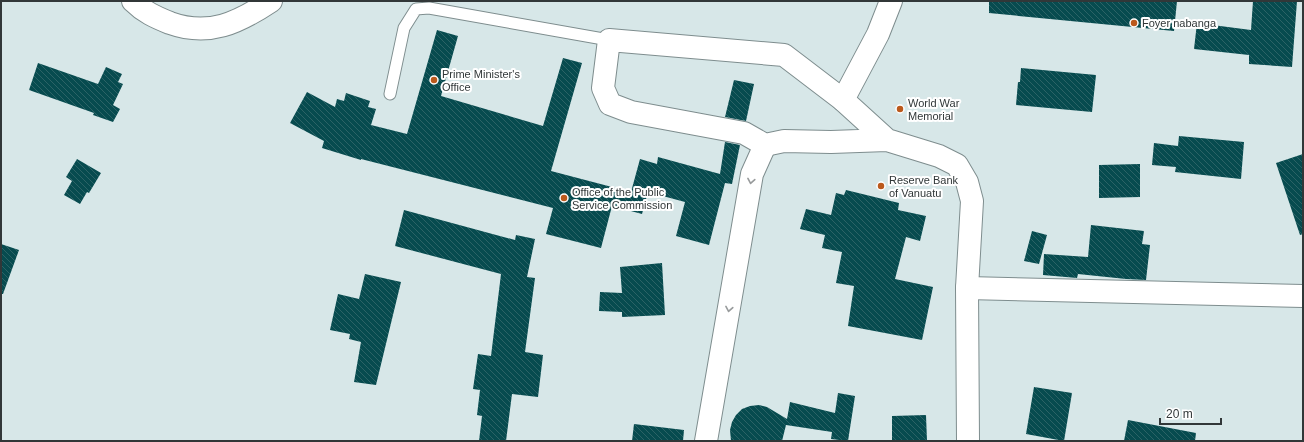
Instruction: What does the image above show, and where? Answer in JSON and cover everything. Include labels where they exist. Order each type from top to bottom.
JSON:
[{"type":"street","points":[[133,1],[140,8],[154,17],[200,30],[216,28],[233,23],[253,14],[271,1]]},
{"type":"street","points":[[843,100],[878,34],[890,1]]},
{"type":"street","points":[[887,140],[843,100],[784,56],[609,40],[603,88],[610,104],[631,112],[744,133],[765,145],[784,141],[831,142],[887,140],[939,156],[957,165],[967,182],[972,201],[967,288],[968,441]]},
{"type":"street","points":[[706,441],[752,174],[765,145]]},
{"type":"street","points":[[967,288],[1303,296]]},
{"type":"lane","points":[[390,94],[404,28],[416,9],[429,8],[609,40]]},
{"type":"building","name":"Foyer nabanga","points":[[989,1],[1177,1],[1174,31],[989,13]]},
{"type":"building","points":[[1253,1],[1297,1],[1292,67],[1249,64],[1249,55],[1194,49],[1197,23],[1251,30]]},
{"type":"building","points":[[437,30],[458,36],[441,96],[543,126],[563,58],[582,63],[551,171],[631,192],[640,159],[657,164],[658,157],[720,174],[725,142],[740,145],[732,184],[725,183],[709,245],[676,236],[685,202],[648,192],[642,214],[612,206],[601,248],[546,234],[553,208],[361,160],[322,148],[324,141],[290,123],[307,92],[335,107],[337,99],[344,101],[346,93],[370,101],[368,107],[376,109],[371,125],[407,134]]},
{"type":"building","points":[[38,63],[98,84],[106,67],[122,74],[118,82],[123,84],[113,105],[120,109],[113,122],[93,115],[94,113],[29,90]]},
{"type":"building","points":[[1021,68],[1096,75],[1092,112],[1016,105]]},
{"type":"building","points":[[734,80],[754,84],[746,121],[725,117]]},
{"type":"building","points":[[1179,136],[1244,142],[1241,179],[1175,172],[1176,167],[1152,165],[1154,143],[1178,146]]},
{"type":"building","points":[[1303,154],[1303,234],[1300,235],[1276,163]]},
{"type":"building","points":[[77,159],[101,173],[89,193],[87,192],[80,204],[64,195],[72,181],[66,177]]},
{"type":"building","points":[[1140,164],[1140,197],[1099,198],[1099,165]]},
{"type":"building","points":[[846,190],[899,203],[898,210],[926,216],[920,241],[906,237],[895,279],[933,287],[922,340],[848,326],[854,286],[836,283],[842,252],[822,248],[825,235],[800,229],[806,209],[831,215],[836,193],[844,195]]},
{"type":"building","points":[[404,210],[515,240],[516,235],[535,239],[527,277],[535,278],[525,352],[543,355],[538,397],[512,394],[506,441],[479,441],[482,416],[477,415],[480,390],[473,389],[478,354],[491,356],[501,274],[395,246]]},
{"type":"building","points":[[1091,225],[1144,231],[1142,244],[1150,245],[1146,280],[1078,274],[1077,278],[1043,275],[1044,254],[1088,257]]},
{"type":"building","points":[[1032,231],[1047,235],[1039,264],[1024,261]]},
{"type":"building","points":[[1,244],[19,250],[3,294],[1,294]]},
{"type":"building","points":[[662,263],[665,315],[622,317],[622,312],[599,311],[600,292],[622,293],[620,267]]},
{"type":"building","points":[[365,274],[401,282],[376,385],[354,382],[361,342],[349,339],[350,334],[330,330],[338,294],[359,299]]},
{"type":"building","points":[[1034,387],[1072,393],[1064,441],[1026,434]]},
{"type":"building","points":[[838,393],[855,396],[848,441],[831,439],[832,432],[786,425],[782,441],[731,441],[730,430],[732,422],[742,409],[759,405],[767,407],[787,419],[790,402],[835,413]]},
{"type":"building","points":[[926,415],[927,441],[892,441],[892,416]]},
{"type":"building","points":[[1128,420],[1196,433],[1195,441],[1124,441]]},
{"type":"building","points":[[634,424],[684,430],[683,441],[632,441]]},
{"type":"place","name":"Foyer nabanga","points":[[1134,23]]},
{"type":"place","name":"Prime Minister's Office","points":[[434,80]]},
{"type":"place","name":"World War Memorial","points":[[900,109]]},
{"type":"place","name":"Reserve Bank of Vanuatu","points":[[881,186]]},
{"type":"place","name":"Office of the Public Service Commission","points":[[564,198]]}]
